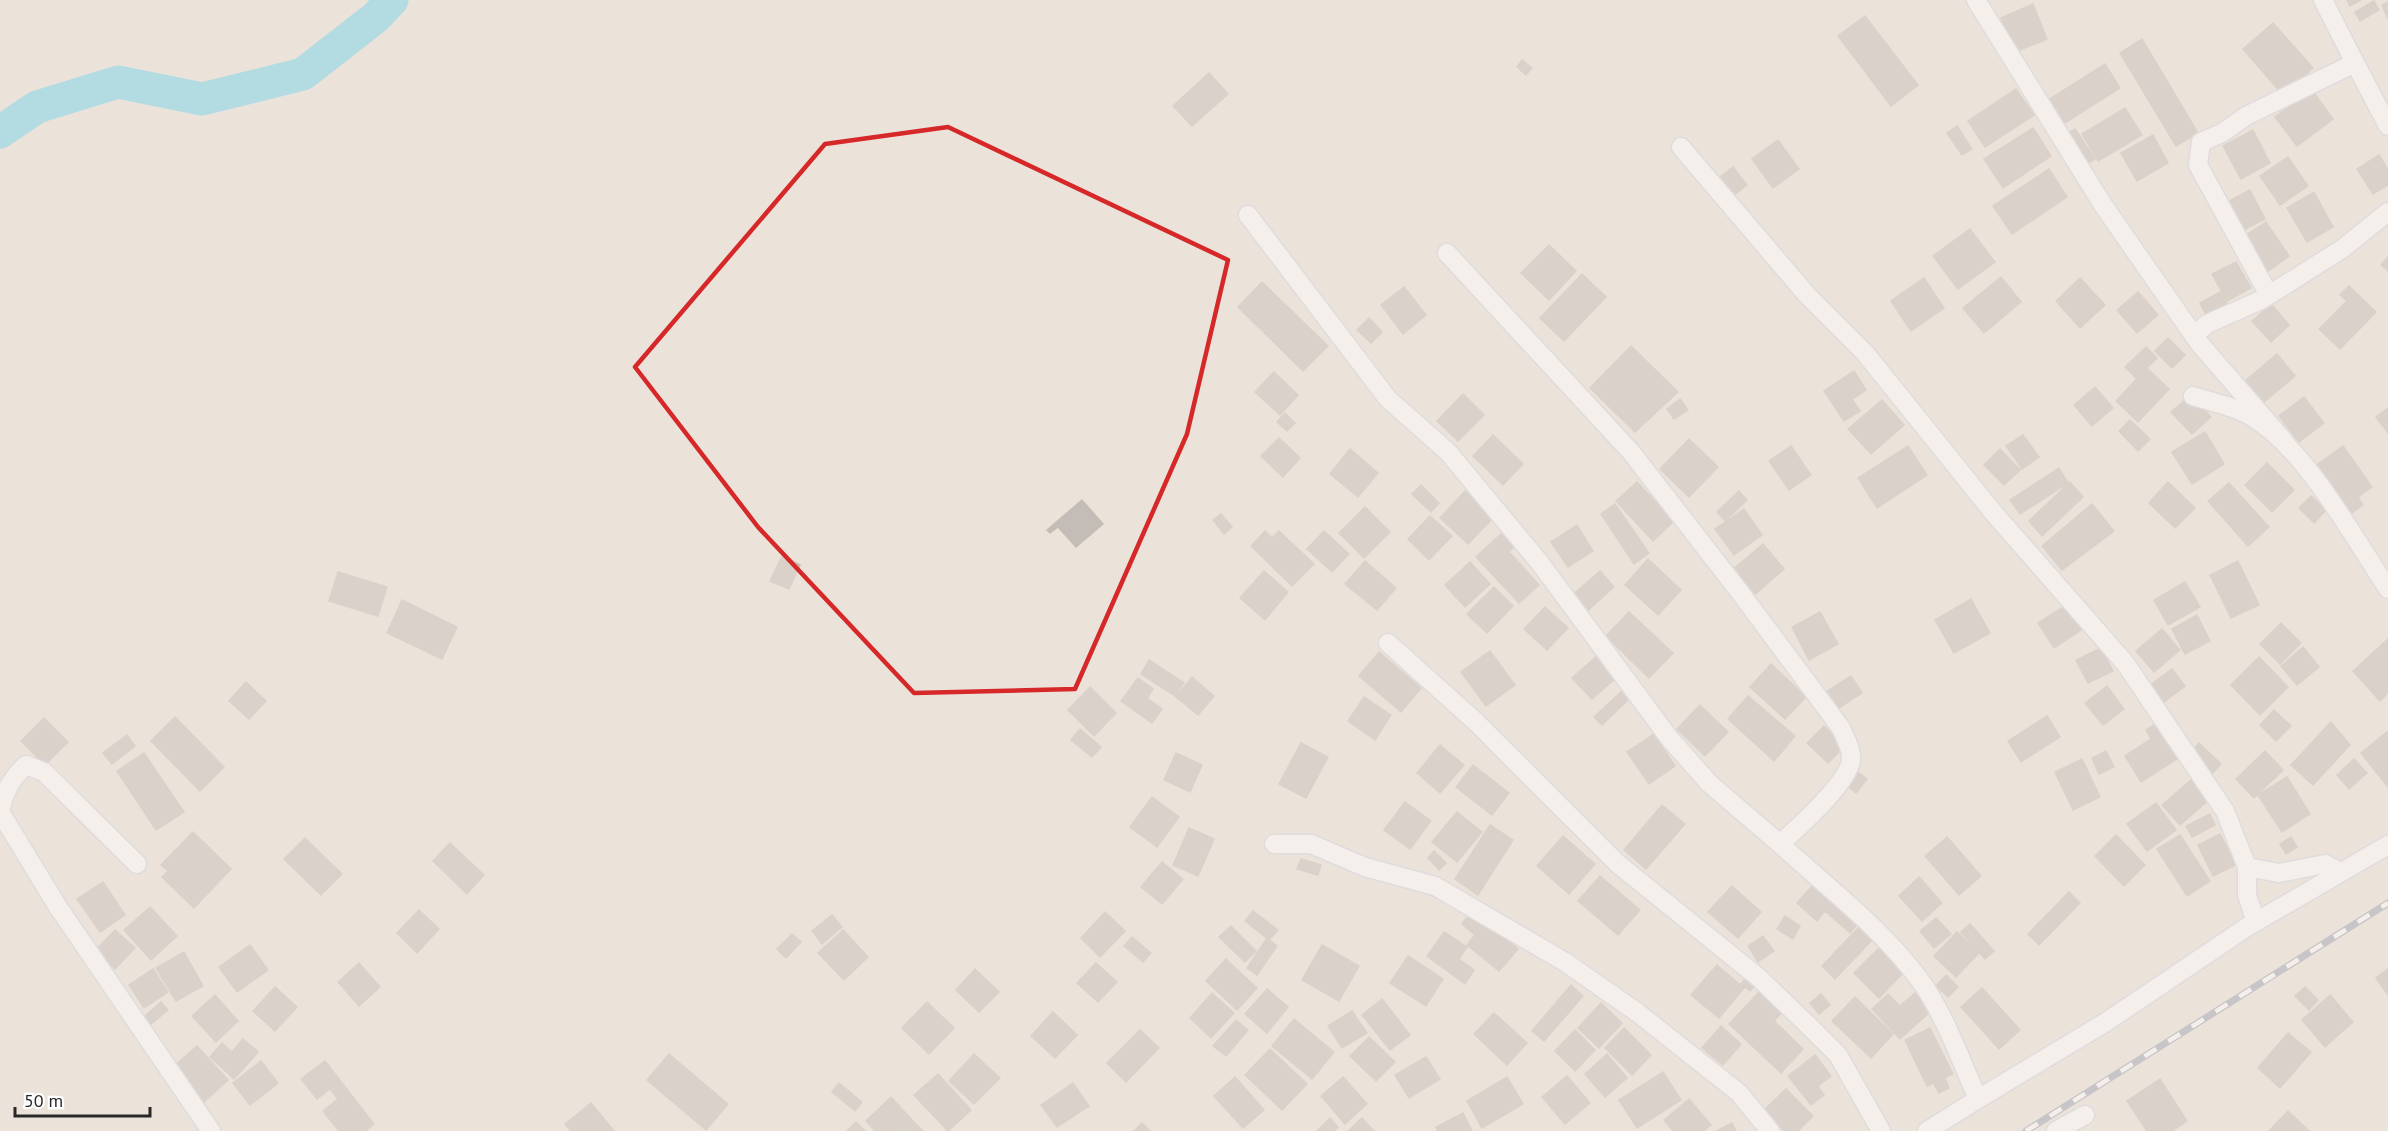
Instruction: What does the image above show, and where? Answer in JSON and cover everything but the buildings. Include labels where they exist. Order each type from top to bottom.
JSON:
[{"type":"street","points":[[1976,0],[2103,205],[2197,338],[2313,477],[2388,589]]},
{"type":"street","points":[[2323,0],[2388,126]]},
{"type":"street","points":[[2269,295],[2198,165],[2201,142],[2355,63]]},
{"type":"street","points":[[1681,147],[1807,295],[1864,353],[1992,511],[2125,663],[2224,811],[2247,867],[2247,895],[2256,922]]},
{"type":"street","points":[[2197,338],[2198,332],[2207,324],[2269,295],[2342,249],[2388,212]]},
{"type":"street","points":[[1248,215],[1388,399],[1448,452],[1540,563],[1682,753],[1710,784],[1780,844],[1899,955],[1923,984],[1942,1018],[1978,1100]]},
{"type":"street","points":[[1447,253],[1631,452],[1841,728],[1850,750],[1849,769],[1821,803],[1780,844]]},
{"type":"street","points":[[2193,396],[2248,414],[2284,441]]},
{"type":"street","points":[[1388,643],[1476,722],[1618,864],[1758,977],[1831,1048],[1854,1081],[1881,1131]]},
{"type":"street","points":[[136,864],[44,772],[26,765],[15,776],[4,793],[0,812],[58,907],[211,1131]]},
{"type":"street","points":[[1274,844],[1311,844],[1365,867],[1436,886],[1565,962],[1638,1013],[1739,1093],[1770,1131]]},
{"type":"street","points":[[1927,1131],[2106,1023],[2256,922],[2388,844]]},
{"type":"street","points":[[2247,867],[2279,873],[2325,864],[2340,872]]},
{"type":"street","points":[[2056,1131],[2085,1115]]},
{"type":"highlighted area","points":[[948,127],[1228,260],[1187,434],[1075,689],[914,693],[758,527],[635,367],[825,144]]},
{"type":"waterway","points":[[0,132],[37,107],[118,82],[202,99],[303,74],[376,17],[392,0]]},
{"type":"railway","points":[[2026,1131],[2388,903]]}]
